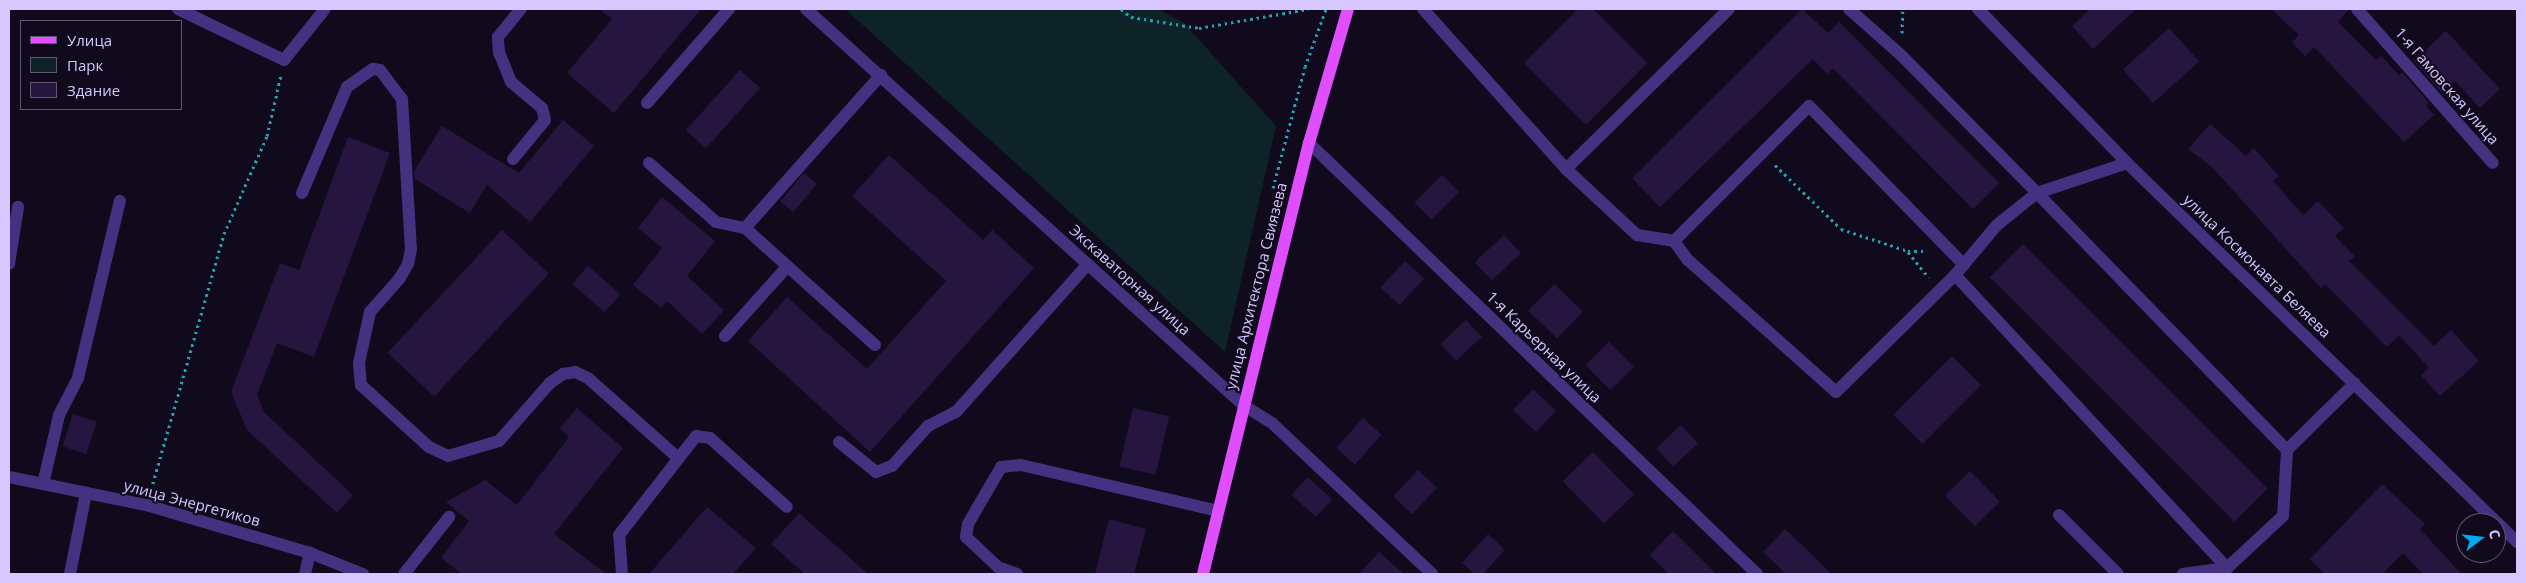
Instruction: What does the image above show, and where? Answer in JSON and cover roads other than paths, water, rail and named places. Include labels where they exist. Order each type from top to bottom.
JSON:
[{"type":"main road","name":"улица Архитектора Свиязева","points":[[1204,574],[1243,405],[1308,143],[1348,9]]},
{"type":"street","points":[[178,9],[284,60],[325,9]]},
{"type":"street","points":[[513,159],[545,120],[542,108],[511,82],[499,53],[498,37],[521,9]]},
{"type":"street","points":[[647,103],[729,9]]},
{"type":"street","name":"Экскаваторная улица","points":[[806,9],[1243,405],[1272,424],[1432,574]]},
{"type":"street","points":[[1423,9],[1566,169],[1637,235],[1674,241],[1688,260],[1836,392],[1956,275],[1997,225],[2037,193],[2127,163]]},
{"type":"street","points":[[1566,169],[1729,9]]},
{"type":"street","points":[[1849,9],[1901,56],[2287,450]]},
{"type":"street","name":"улица Космонавта Беляева","points":[[1978,9],[2127,163],[2517,542]]},
{"type":"street","name":"1-я Гамовская улица","points":[[2357,9],[2493,163]]},
{"type":"street","points":[[302,193],[347,87],[373,68],[380,70],[402,99],[411,249],[408,264],[400,278],[370,312],[359,363],[361,385],[429,447],[448,456],[498,441],[550,383],[563,374],[575,372],[588,378],[677,457]]},
{"type":"street","points":[[745,228],[881,76]]},
{"type":"street","points":[[1674,241],[1809,106],[1964,264]]},
{"type":"street","name":"1-я Карьерная улица","points":[[1308,143],[1757,574]]},
{"type":"street","points":[[650,163],[716,222],[745,228],[875,345]]},
{"type":"street","points":[[43,484],[59,416],[78,378],[120,201]]},
{"type":"street","points":[[9,264],[18,207]]},
{"type":"street","points":[[838,442],[876,472],[892,466],[928,426],[956,412],[1088,264]]},
{"type":"street","points":[[725,336],[788,267]]},
{"type":"street","points":[[1956,275],[2227,568]]},
{"type":"street","points":[[2182,574],[2227,568],[2283,516],[2287,450],[2355,383]]},
{"type":"street","points":[[622,574],[619,535],[690,439],[703,434],[787,506]]},
{"type":"street","points":[[1017,574],[998,567],[966,537],[968,524],[1001,467],[1021,465],[1218,511]]},
{"type":"street","name":"улица Энергетиков","points":[[9,477],[146,505],[310,553],[363,574]]},
{"type":"street","points":[[70,574],[86,493]]},
{"type":"street","points":[[2059,515],[2118,574]]},
{"type":"street","points":[[404,574],[449,517]]},
{"type":"street","points":[[305,574],[310,553]]}]
